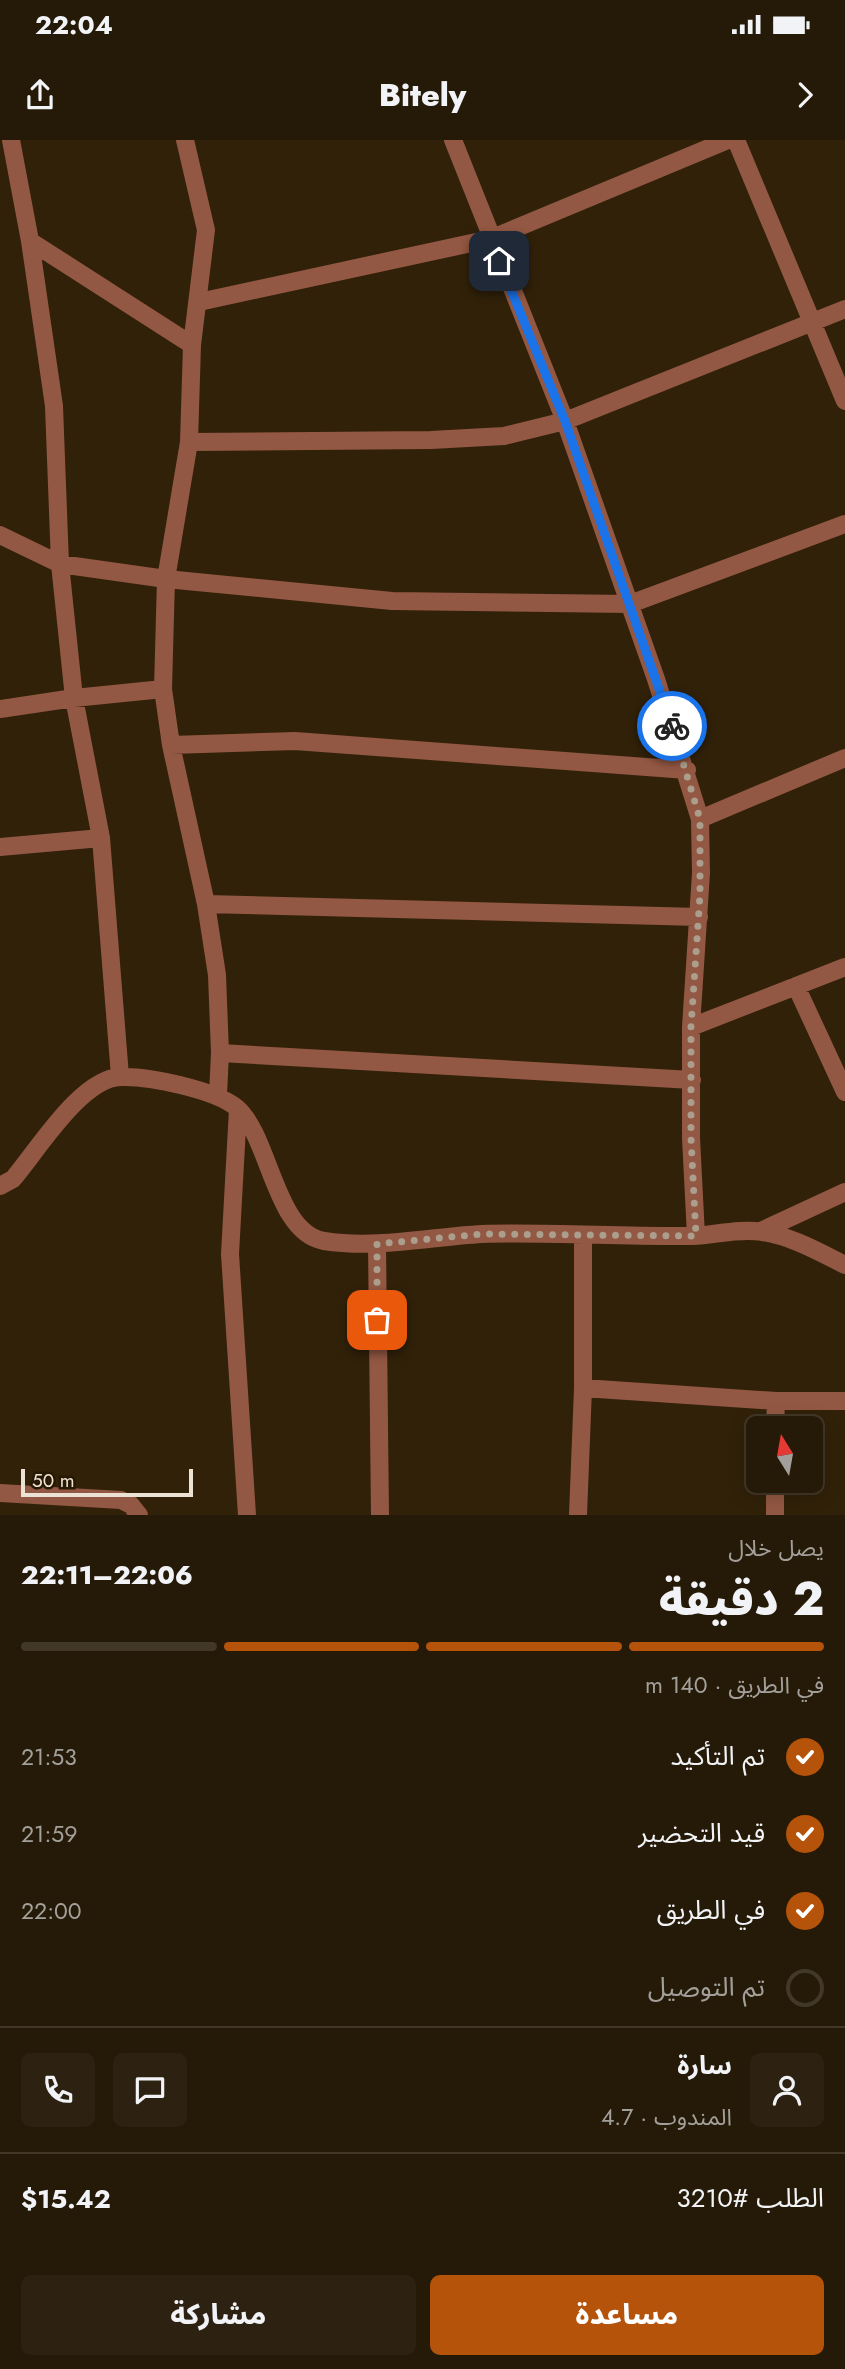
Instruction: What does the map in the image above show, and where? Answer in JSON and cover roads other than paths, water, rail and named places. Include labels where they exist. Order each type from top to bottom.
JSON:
[{"type":"street","points":[[11,140],[30,241],[54,406],[60,564],[74,698],[101,838],[120,1076]]},
{"type":"street","points":[[186,140],[206,230],[192,345],[189,442],[166,579],[163,689],[171,745],[206,904],[217,975],[220,1053],[218,1095]]},
{"type":"street","points":[[453,140],[490,239],[565,421],[687,770],[700,819],[699,917],[691,1027],[691,1138],[696,1236]]},
{"type":"street","points":[[199,302],[490,239],[727,140]]},
{"type":"street","points":[[736,140],[845,401]]},
{"type":"street","points":[[30,241],[192,345]]},
{"type":"street","points":[[189,442],[431,440],[504,436],[565,421],[845,310]]},
{"type":"street","points":[[0,536],[60,564],[166,579],[392,601],[630,604],[845,524]]},
{"type":"street","points":[[0,709],[163,689]]},
{"type":"street","points":[[171,745],[295,741],[687,770]]},
{"type":"street","points":[[700,819],[845,758]]},
{"type":"street","points":[[0,847],[101,838]]},
{"type":"street","points":[[206,904],[699,917]]},
{"type":"street","points":[[691,1027],[845,967]]},
{"type":"street","points":[[796,986],[845,1092]]},
{"type":"street","points":[[220,1053],[692,1080]]},
{"type":"street","points":[[0,1186],[13,1180],[82,1096],[97,1083],[120,1076],[218,1095],[238,1109],[251,1126],[289,1211],[302,1229],[321,1240],[377,1244],[482,1234],[696,1236],[761,1231],[845,1192]]},
{"type":"street","points":[[238,1109],[230,1254],[247,1515]]},
{"type":"street","points":[[761,1231],[808,1246],[845,1265]]},
{"type":"street","points":[[578,1515],[583,1388],[583,1235]]},
{"type":"street","points":[[377,1244],[380,1515]]},
{"type":"street","points":[[583,1388],[776,1401],[845,1401]]},
{"type":"street","points":[[775,1416],[776,1401]]},
{"type":"street","points":[[0,1493],[121,1500],[131,1505],[139,1515]]},
{"type":"street","points":[[775,1493],[775,1515]]}]
